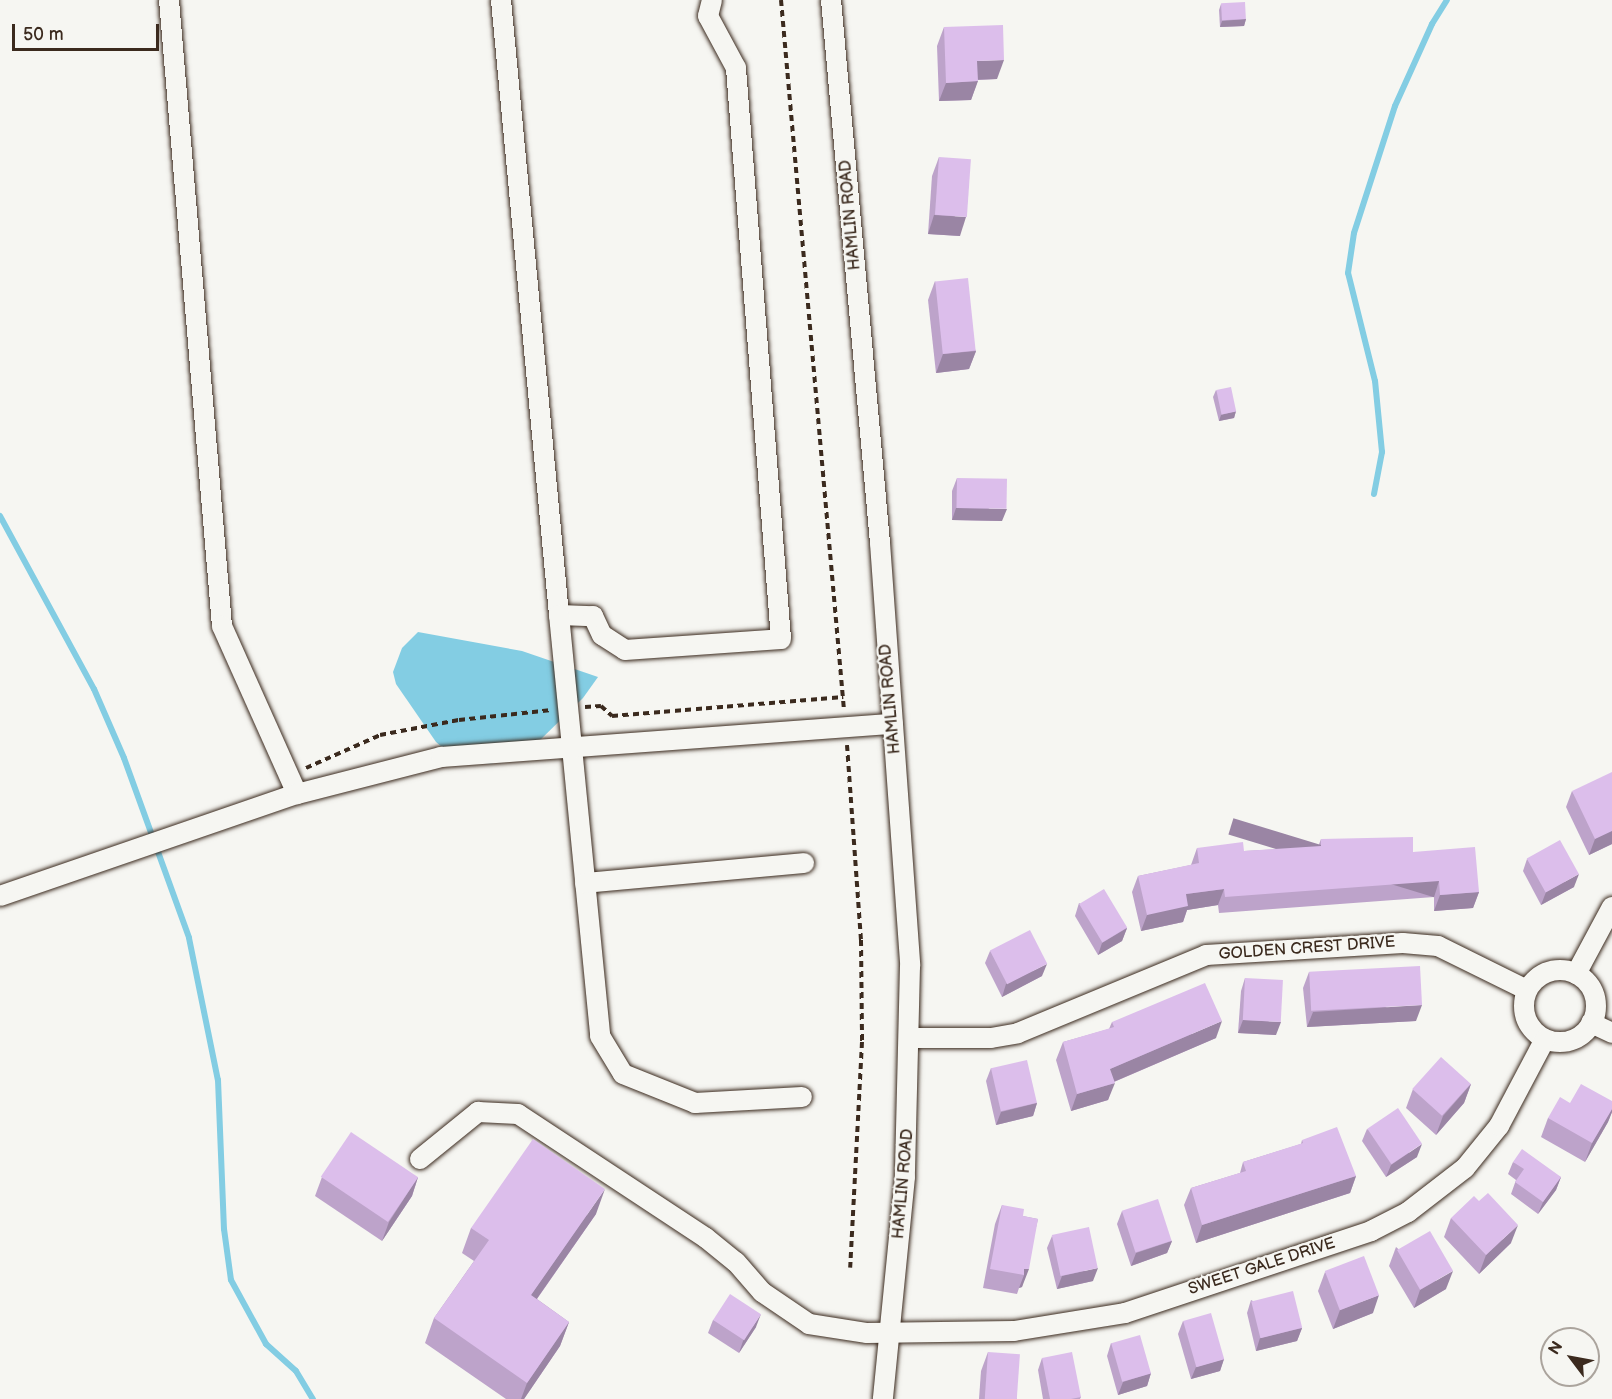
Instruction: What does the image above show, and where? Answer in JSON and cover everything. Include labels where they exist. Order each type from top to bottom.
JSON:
[{"type":"street","points":[[169,0],[222,626],[293,785]]},
{"type":"street","points":[[501,0],[600,1036],[623,1074],[695,1103],[802,1097]]},
{"type":"street","points":[[559,615],[593,616],[602,635],[625,650],[781,639],[736,68],[708,16],[712,0]]},
{"type":"street","name":"HAMLIN ROAD","points":[[831,0],[908,897],[912,1038],[905,1177],[883,1399]]},
{"type":"street","points":[[0,896],[293,785],[441,757],[893,724]]},
{"type":"street","points":[[585,883],[804,862]]},
{"type":"street","points":[[1576,974],[1612,907]]},
{"type":"street","name":"GOLDEN CREST DRIVE","points":[[912,1038],[991,1038],[1018,1033],[1206,955],[1403,943],[1438,946],[1527,990]]},
{"type":"street","points":[[1548,972],[1576,974],[1594,995],[1591,1023],[1571,1040],[1545,1039],[1526,1018],[1527,990],[1548,972]]},
{"type":"street","points":[[1591,1023],[1612,1033]]},
{"type":"street","name":"SWEET GALE DRIVE","points":[[420,1159],[478,1112],[518,1114],[706,1238],[785,1311],[808,1324],[838,1331],[1014,1331],[1094,1320],[1371,1232],[1408,1212],[1465,1168],[1498,1126],[1545,1039]]},
{"type":"path","points":[[593,707],[601,706],[612,716],[843,699],[781,0]]},
{"type":"path","points":[[293,785],[380,735],[459,720],[551,710]]},
{"type":"path","points":[[847,749],[861,939],[862,1042],[860,1135],[850,1268]]},
{"type":"water","points":[[418,632],[522,651],[598,677],[583,698],[536,744],[491,764],[469,763],[455,758],[436,742],[396,684],[393,672],[402,648]]},
{"type":"building","points":[[1245,2],[1246,19],[1222,20],[1221,3]]},
{"type":"building","points":[[1003,25],[1004,60],[977,61],[978,81],[946,83],[944,27]]},
{"type":"building","points":[[939,157],[971,159],[967,217],[935,215]]},
{"type":"building","points":[[968,278],[976,351],[943,354],[935,281]]},
{"type":"building","points":[[1231,387],[1236,411],[1222,415],[1216,390]]},
{"type":"building","points":[[957,478],[1007,479],[1006,509],[956,508]]},
{"type":"building","points":[[1612,772],[1612,831],[1595,839],[1572,791]]},
{"type":"building","points":[[1413,837],[1413,852],[1475,847],[1479,892],[1440,895],[1439,881],[1225,897],[1224,889],[1186,894],[1188,906],[1147,915],[1138,876],[1199,863],[1197,848],[1243,842],[1244,851],[1321,846],[1321,839]]},
{"type":"building","points":[[1560,840],[1579,874],[1546,893],[1527,858]]},
{"type":"building","points":[[1104,889],[1127,928],[1102,943],[1079,904]]},
{"type":"building","points":[[1030,930],[1047,964],[1007,984],[990,950]]},
{"type":"building","points":[[1420,966],[1422,1005],[1311,1011],[1309,972]]},
{"type":"building","points":[[1245,978],[1283,980],[1281,1022],[1243,1020]]},
{"type":"building","points":[[1205,983],[1222,1021],[1110,1069],[1115,1083],[1077,1094],[1063,1042],[1114,1027],[1112,1022]]},
{"type":"building","points":[[1441,1057],[1471,1084],[1442,1116],[1412,1089]]},
{"type":"building","points":[[1027,1060],[1037,1103],[1001,1111],[991,1068]]},
{"type":"building","points":[[1581,1084],[1612,1101],[1612,1109],[1592,1143],[1548,1118],[1560,1097],[1570,1103]]},
{"type":"building","points":[[1398,1108],[1422,1144],[1391,1164],[1367,1129]]},
{"type":"building","points":[[1337,1127],[1356,1176],[1202,1225],[1191,1188],[1246,1171],[1243,1162],[1303,1143],[1302,1140]]},
{"type":"building","points":[[351,1132],[418,1177],[388,1222],[321,1177]]},
{"type":"building","points":[[533,1139],[605,1189],[531,1295],[569,1322],[527,1383],[434,1318],[489,1240],[471,1228]]},
{"type":"building","points":[[1522,1149],[1561,1177],[1543,1202],[1515,1182],[1524,1169],[1513,1162]]},
{"type":"building","points":[[1488,1193],[1518,1225],[1486,1255],[1451,1218],[1474,1196],[1479,1201]]},
{"type":"building","points":[[1158,1199],[1172,1241],[1135,1253],[1122,1211]]},
{"type":"building","points":[[1002,1205],[1024,1209],[1023,1216],[1038,1219],[1029,1269],[1024,1269],[1024,1275],[990,1269]]},
{"type":"building","points":[[1089,1227],[1098,1268],[1061,1276],[1052,1235]]},
{"type":"building","points":[[1430,1231],[1453,1271],[1420,1290],[1397,1250]]},
{"type":"building","points":[[1364,1256],[1379,1295],[1340,1310],[1325,1271]]},
{"type":"building","points":[[1293,1291],[1302,1328],[1260,1338],[1251,1301]]},
{"type":"building","points":[[730,1294],[761,1314],[744,1340],[713,1320]]},
{"type":"building","points":[[1211,1313],[1224,1359],[1196,1367],[1183,1321]]},
{"type":"building","points":[[1140,1335],[1151,1373],[1122,1382],[1111,1343]]},
{"type":"building","points":[[988,1352],[1020,1354],[1017,1399],[985,1399]]},
{"type":"building","points":[[1072,1352],[1081,1397],[1050,1399],[1042,1358]]},
{"type":"waterway","points":[[1374,494],[1382,452],[1375,381],[1348,273],[1354,233],[1395,106],[1432,24],[1447,0]]},
{"type":"waterway","points":[[0,516],[94,689],[124,758],[189,938],[218,1080],[224,1229],[231,1280],[266,1344],[296,1371],[313,1399]]}]
